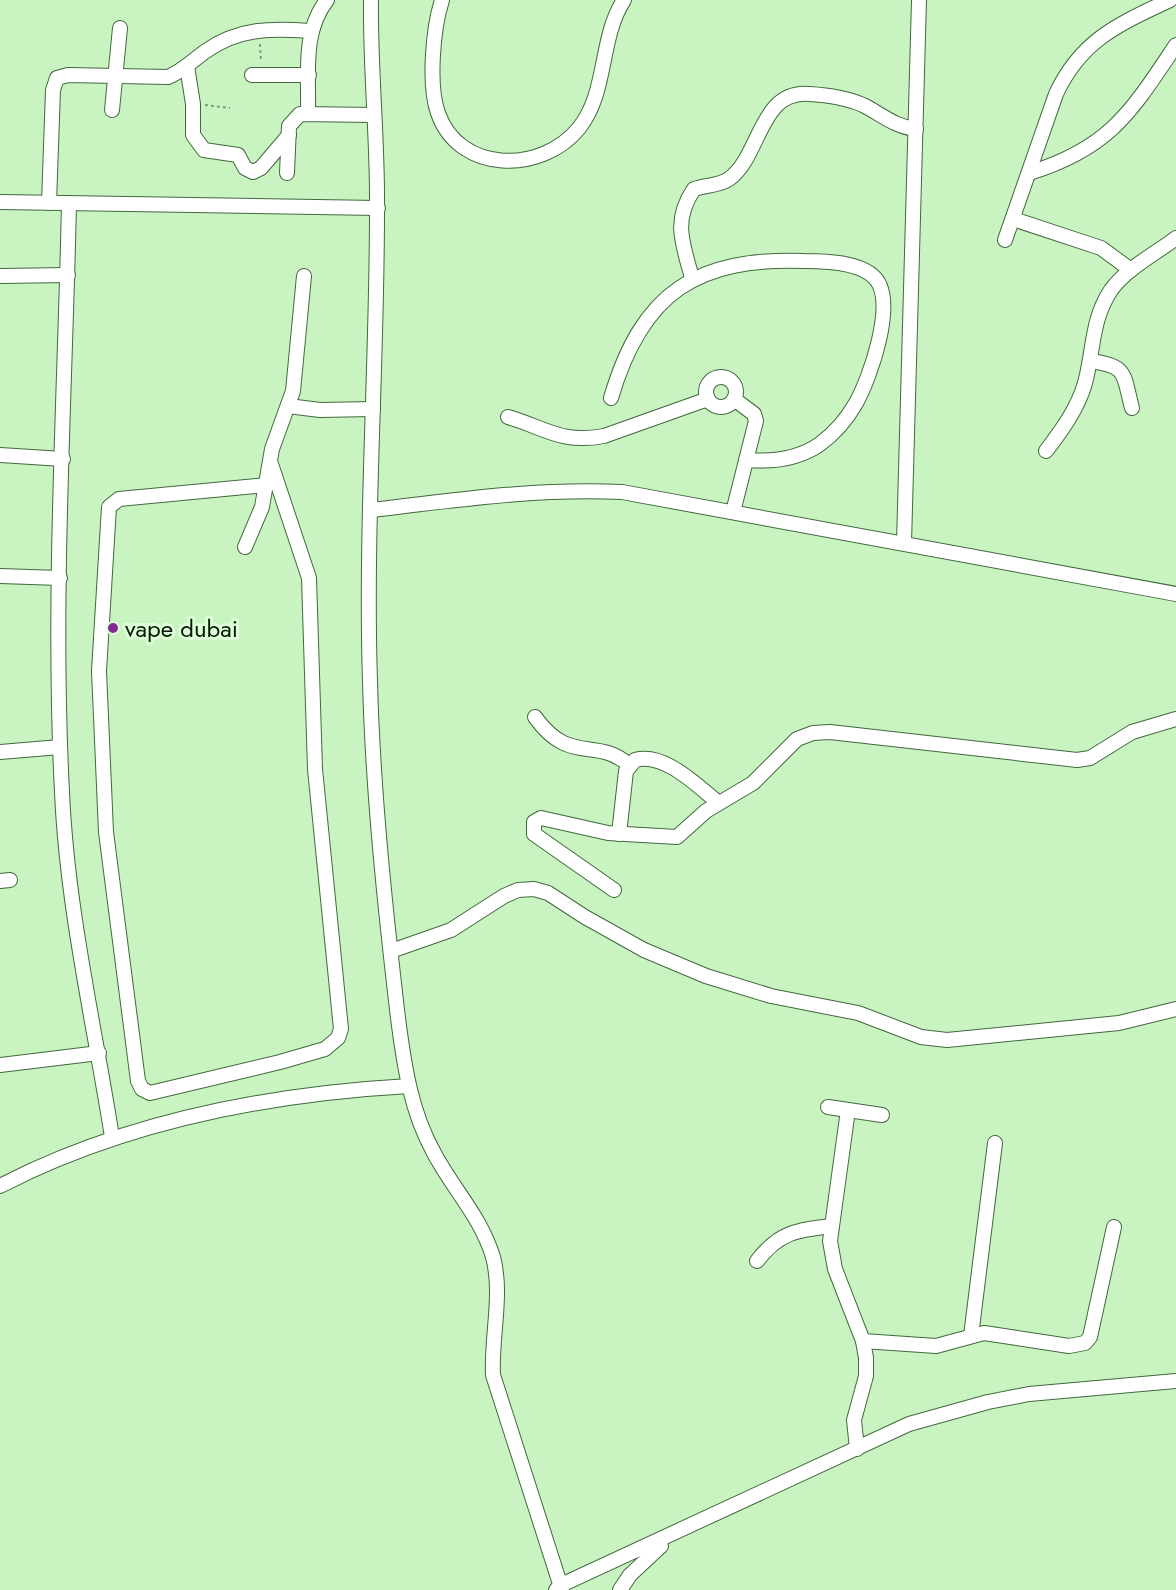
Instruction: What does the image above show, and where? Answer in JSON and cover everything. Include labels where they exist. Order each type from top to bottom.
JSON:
[{"type":"street","points":[[308,113],[310,31],[315,16],[327,0]]},
{"type":"street","points":[[371,0],[378,208],[369,594],[373,757],[391,951],[409,1086],[418,1119],[432,1151],[471,1207],[485,1233],[491,1252],[497,1291],[491,1347],[493,1375],[560,1588],[909,1424],[988,1402],[1029,1394],[1176,1381]]},
{"type":"street","points":[[442,0],[438,13],[433,68],[438,112],[448,132],[464,148],[480,157],[503,162],[526,161],[542,156],[560,147],[579,128],[591,109],[614,21],[624,0]]},
{"type":"street","points":[[904,543],[920,0]]},
{"type":"street","points":[[1005,240],[1065,73],[1079,55],[1114,27],[1170,0]]},
{"type":"street","points":[[112,110],[120,28]]},
{"type":"street","points":[[48,203],[54,84],[62,75],[168,77],[219,42],[237,34],[260,29],[310,31]]},
{"type":"street","points":[[1029,173],[1063,162],[1087,150],[1109,131],[1137,103],[1176,45]]},
{"type":"street","points":[[187,66],[194,104],[194,135],[199,146],[210,152],[238,155],[248,171],[261,168],[289,135]]},
{"type":"street","points":[[257,75],[309,75]]},
{"type":"street","points":[[692,278],[680,224],[683,204],[694,189],[718,184],[737,171],[772,109],[782,99],[795,94],[842,98],[861,104],[905,128],[916,129]]},
{"type":"street","points":[[287,173],[289,135],[293,119],[308,113],[374,115]]},
{"type":"street","points":[[0,202],[378,208]]},
{"type":"street","points":[[69,203],[60,578],[60,747],[70,875],[112,1137]]},
{"type":"street","points":[[1013,219],[1101,248],[1131,270]]},
{"type":"street","points":[[1046,451],[1075,409],[1091,361],[1092,335],[1099,310],[1112,288],[1131,270],[1176,238]]},
{"type":"street","points":[[610,398],[621,362],[639,329],[663,301],[692,278],[727,265],[755,260],[813,261],[863,269],[875,278],[883,291],[881,327],[869,373],[856,402],[840,426],[819,445],[793,457],[764,462],[746,460]]},
{"type":"street","points":[[0,276],[68,275]]},
{"type":"street","points":[[245,547],[267,485],[272,449],[288,406],[296,375],[304,276]]},
{"type":"street","points":[[1091,361],[1114,364],[1119,368],[1132,408]]},
{"type":"street","points":[[708,399],[708,384],[721,377],[734,384],[734,399]]},
{"type":"street","points":[[508,417],[553,436],[586,439],[604,436],[708,399],[721,406],[734,399]]},
{"type":"street","points":[[733,512],[756,417],[734,399]]},
{"type":"street","points":[[288,406],[320,410],[374,409]]},
{"type":"street","points":[[0,454],[63,459]]},
{"type":"street","points":[[267,485],[119,499],[110,507],[99,672],[106,832],[138,1081],[142,1089],[150,1093],[325,1049],[333,1045],[341,1029],[315,769],[309,578],[271,464]]},
{"type":"street","points":[[372,510],[517,493],[569,490],[622,492],[1176,594]]},
{"type":"street","points":[[0,576],[60,578]]},
{"type":"street","points":[[536,717],[557,740],[572,748],[613,754],[629,765]]},
{"type":"street","points":[[614,890],[534,834],[532,826],[537,819],[541,818],[579,829],[677,837],[719,803],[753,783],[797,739],[813,733],[830,732],[1077,760],[1090,758],[1132,732],[1176,719]]},
{"type":"street","points":[[0,752],[60,747]]},
{"type":"street","points":[[619,834],[625,778],[629,765],[641,759],[660,763],[682,775],[719,803]]},
{"type":"street","points":[[391,951],[452,930],[511,893],[534,889],[548,892],[585,917],[644,950],[706,976],[771,996],[858,1014],[921,1037],[947,1040],[1119,1023],[1176,1009]]},
{"type":"street","points":[[0,1065],[99,1053]]},
{"type":"street","points":[[0,1186],[112,1137],[291,1096],[409,1086]]},
{"type":"street","points":[[828,1107],[882,1115]]},
{"type":"street","points":[[848,1110],[832,1226],[831,1255],[863,1341],[867,1358],[866,1376],[854,1420],[856,1449]]},
{"type":"street","points":[[971,1336],[995,1143]]},
{"type":"street","points":[[757,1261],[769,1245],[786,1234],[832,1226]]},
{"type":"street","points":[[863,1341],[936,1346],[971,1336],[997,1334],[1077,1347],[1090,1337],[1114,1227]]},
{"type":"street","points":[[620,1590],[654,1551],[682,1531]]},
{"type":"path","points":[[257,75],[260,29]]},
{"type":"path","points":[[194,104],[230,108]]},
{"type":"place","name":"vape dubai","points":[[113,628]]}]
